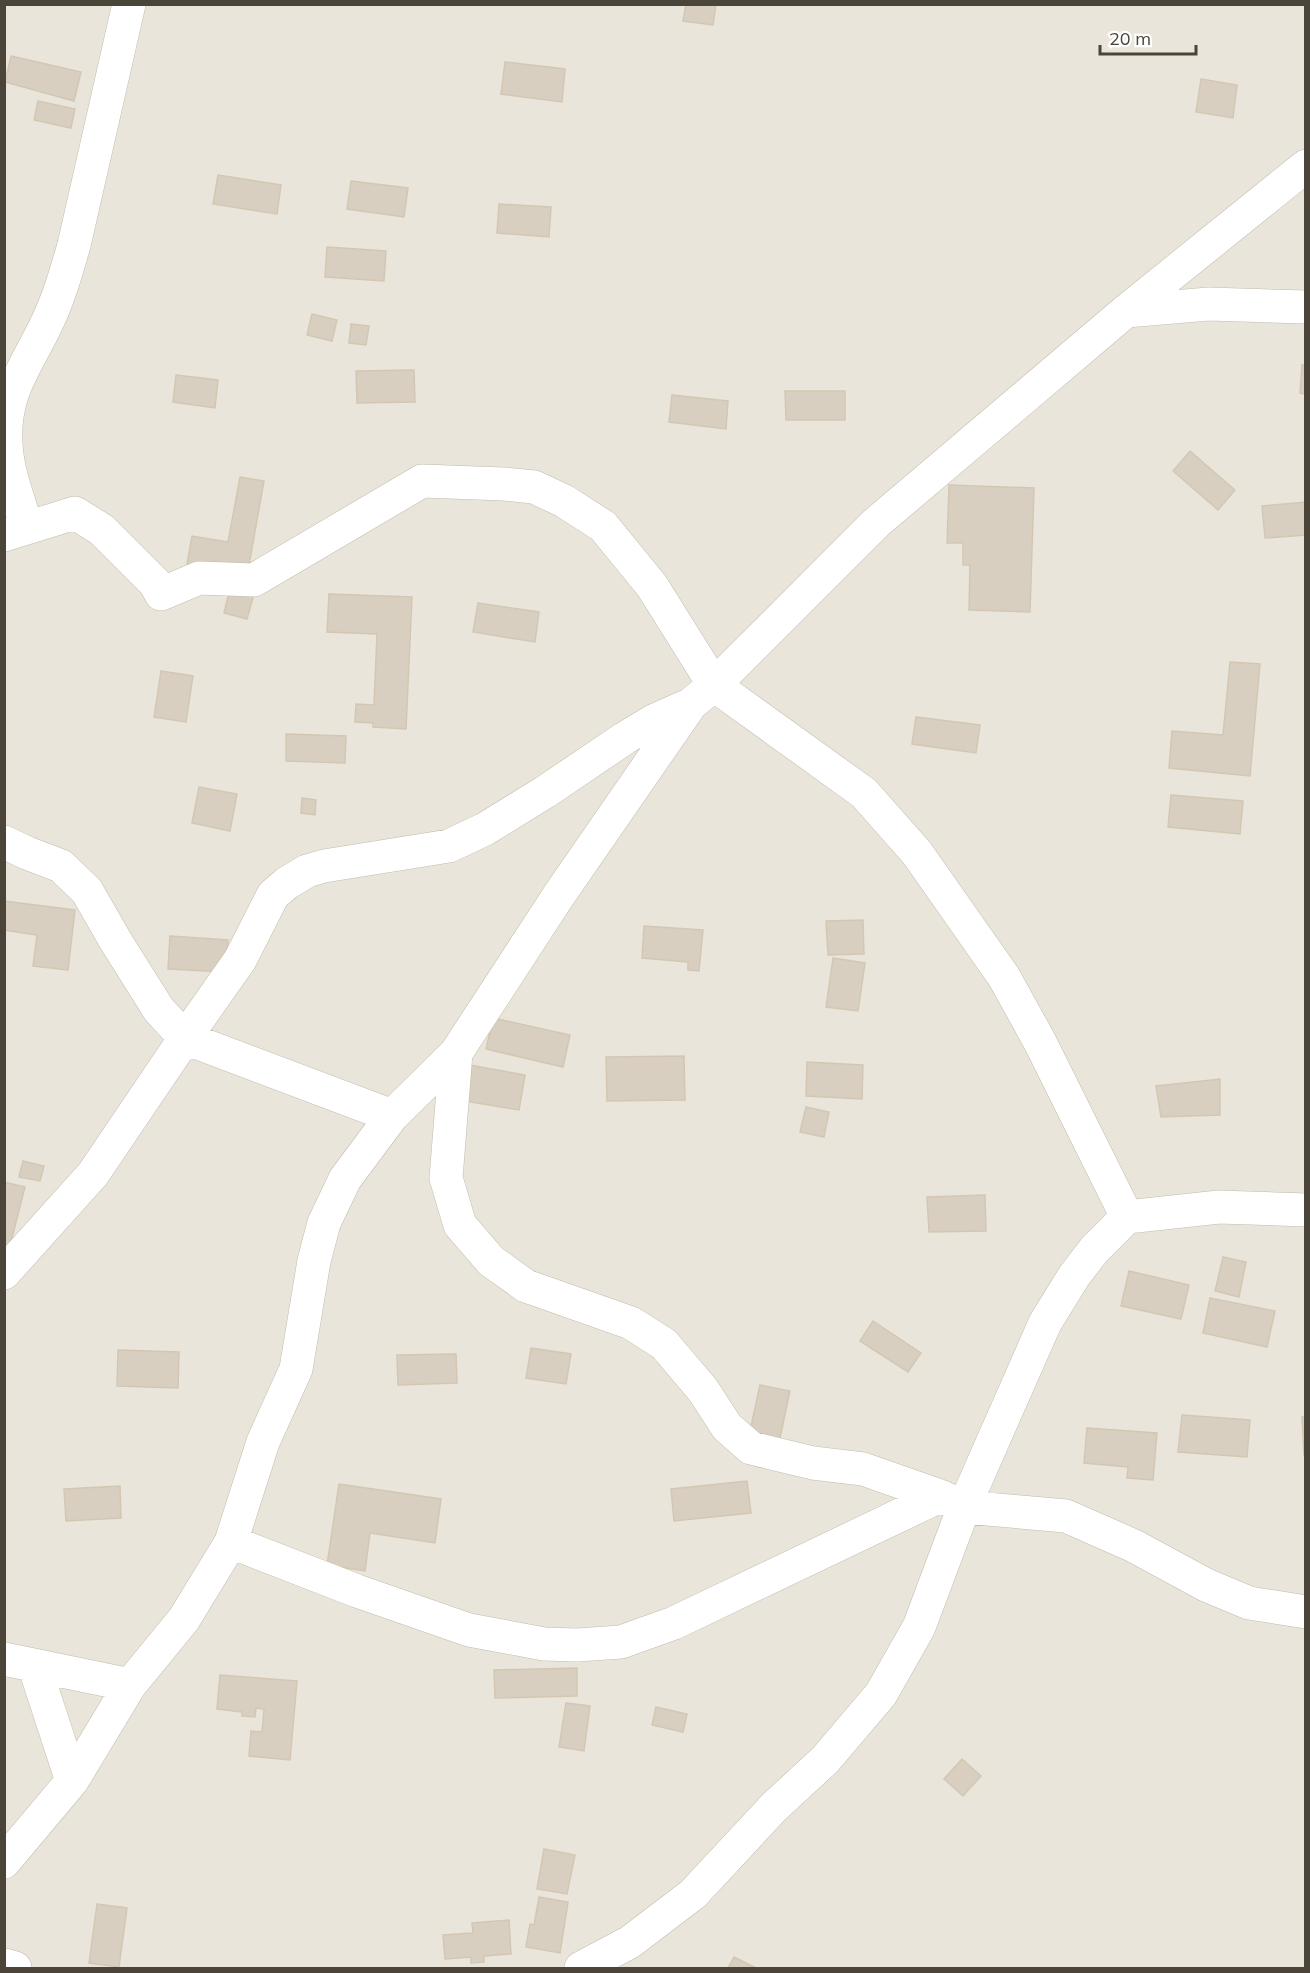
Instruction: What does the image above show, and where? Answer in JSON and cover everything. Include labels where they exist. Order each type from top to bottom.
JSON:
[{"type":"street","points":[[129,4],[99,140],[64,281],[45,327],[15,383],[6,417],[6,444],[16,531],[75,513],[102,530],[155,583],[161,594],[199,578],[254,580],[422,481],[534,487],[564,501],[603,526],[652,585],[703,694],[864,793],[917,853],[1004,977],[1040,1042],[1126,1216]]},
{"type":"street","points":[[4,1862],[72,1781],[130,1685],[184,1619],[231,1542],[263,1442],[296,1369],[314,1261],[324,1223],[345,1179],[392,1116],[456,1053],[559,895],[703,694],[876,523],[1126,311],[1305,166]]},
{"type":"street","points":[[1126,311],[1209,304],[1305,307]]},
{"type":"street","points":[[4,1273],[93,1174],[240,960],[273,895],[287,883],[307,871],[324,866],[449,846],[485,829],[625,738],[703,694]]},
{"type":"street","points":[[4,842],[61,866],[87,891],[159,1010],[185,1038],[392,1116]]},
{"type":"street","points":[[456,1053],[446,1178],[460,1225],[491,1261],[526,1286],[631,1323],[664,1344],[703,1390],[727,1427],[751,1448],[813,1463],[863,1469],[952,1501],[1066,1516],[1134,1546],[1206,1585],[1249,1603],[1305,1612]]},
{"type":"street","points":[[581,1968],[630,1942],[693,1894],[774,1807],[825,1760],[881,1694],[919,1627],[952,1501],[1045,1323],[1074,1276],[1094,1250],[1126,1216],[1219,1207],[1305,1210]]},
{"type":"street","points":[[231,1542],[357,1591],[469,1630],[543,1644],[577,1645],[621,1642],[674,1623],[952,1501]]},
{"type":"street","points":[[19,1662],[130,1685]]},
{"type":"street","points":[[19,1662],[72,1781]]},
{"type":"street","points":[[4,1965],[15,1968]]},
{"type":"shaded area","points":[[5,5],[1305,5],[1305,1968],[5,1968]]},
{"type":"building","points":[[686,4],[716,4],[713,25],[683,21]]},
{"type":"building","points":[[11,56],[81,72],[74,101],[5,82]]},
{"type":"building","points":[[505,62],[565,69],[562,102],[501,94]]},
{"type":"building","points":[[1201,79],[1237,85],[1233,118],[1196,112]]},
{"type":"building","points":[[38,101],[75,109],[71,128],[34,120]]},
{"type":"building","points":[[218,175],[281,185],[277,214],[213,204]]},
{"type":"building","points":[[351,181],[408,188],[404,217],[347,209]]},
{"type":"building","points":[[499,204],[551,207],[549,237],[497,233]]},
{"type":"building","points":[[327,247],[386,251],[384,281],[325,277]]},
{"type":"building","points":[[312,314],[337,320],[332,341],[307,335]]},
{"type":"building","points":[[351,324],[369,326],[366,345],[349,343]]},
{"type":"building","points":[[1302,365],[1306,365],[1306,394],[1300,393]]},
{"type":"building","points":[[414,370],[415,402],[357,403],[356,371]]},
{"type":"building","points":[[176,375],[218,380],[215,408],[173,402]]},
{"type":"building","points":[[785,391],[845,391],[845,420],[786,420]]},
{"type":"building","points":[[672,395],[728,401],[726,429],[669,422]]},
{"type":"building","points":[[1190,451],[1235,490],[1218,510],[1173,471]]},
{"type":"building","points":[[240,477],[264,481],[249,565],[233,572],[187,564],[192,536],[228,542]]},
{"type":"building","points":[[949,485],[1034,488],[1030,612],[969,610],[970,565],[963,565],[963,543],[947,543]]},
{"type":"building","points":[[1306,502],[1306,535],[1265,538],[1262,506]]},
{"type":"building","points":[[230,588],[254,594],[247,619],[224,613]]},
{"type":"building","points":[[329,594],[412,597],[406,729],[373,727],[373,723],[355,722],[356,704],[374,705],[377,634],[327,632]]},
{"type":"building","points":[[478,603],[539,612],[535,642],[473,632]]},
{"type":"building","points":[[1230,662],[1260,664],[1250,776],[1169,768],[1172,731],[1223,735]]},
{"type":"building","points":[[161,671],[193,676],[186,722],[154,717]]},
{"type":"building","points":[[916,717],[980,725],[976,753],[912,744]]},
{"type":"building","points":[[286,734],[346,736],[345,763],[286,761]]},
{"type":"building","points":[[199,787],[237,794],[230,831],[192,823]]},
{"type":"building","points":[[1171,795],[1243,801],[1240,834],[1168,827]]},
{"type":"building","points":[[302,798],[316,800],[315,815],[301,813]]},
{"type":"building","points":[[4,901],[75,910],[68,970],[33,966],[37,935],[4,930]]},
{"type":"building","points":[[863,920],[864,954],[828,955],[826,921]]},
{"type":"building","points":[[644,926],[703,930],[699,971],[688,970],[688,962],[642,958]]},
{"type":"building","points":[[170,936],[228,940],[226,972],[168,969]]},
{"type":"building","points":[[833,958],[865,963],[858,1011],[826,1007]]},
{"type":"building","points":[[493,1018],[570,1035],[563,1067],[486,1049]]},
{"type":"building","points":[[684,1056],[685,1100],[607,1101],[606,1057]]},
{"type":"building","points":[[807,1062],[863,1065],[862,1099],[806,1096]]},
{"type":"building","points":[[464,1064],[525,1075],[519,1110],[458,1100]]},
{"type":"building","points":[[1220,1079],[1220,1115],[1161,1117],[1156,1086]]},
{"type":"building","points":[[806,1107],[829,1112],[824,1137],[800,1132]]},
{"type":"building","points":[[23,1161],[44,1166],[40,1181],[19,1177]]},
{"type":"building","points":[[4,1182],[25,1187],[8,1253],[4,1252]]},
{"type":"building","points":[[985,1195],[986,1231],[929,1232],[927,1197]]},
{"type":"building","points":[[1223,1257],[1246,1262],[1239,1297],[1215,1291]]},
{"type":"building","points":[[1129,1271],[1189,1285],[1181,1319],[1121,1306]]},
{"type":"building","points":[[1210,1298],[1275,1311],[1267,1347],[1203,1333]]},
{"type":"building","points":[[873,1321],[921,1353],[908,1372],[860,1341]]},
{"type":"building","points":[[531,1348],[571,1354],[566,1384],[526,1378]]},
{"type":"building","points":[[118,1350],[179,1352],[178,1388],[117,1386]]},
{"type":"building","points":[[456,1354],[457,1383],[398,1385],[397,1355]]},
{"type":"building","points":[[760,1385],[790,1391],[778,1447],[748,1440]]},
{"type":"building","points":[[1182,1415],[1250,1420],[1247,1457],[1178,1452]]},
{"type":"building","points":[[1302,1417],[1306,1417],[1306,1455],[1304,1455]]},
{"type":"building","points":[[1087,1428],[1157,1433],[1153,1480],[1127,1478],[1128,1467],[1084,1463]]},
{"type":"building","points":[[747,1481],[751,1513],[674,1521],[671,1489]]},
{"type":"building","points":[[339,1484],[441,1499],[435,1543],[370,1533],[365,1571],[327,1565]]},
{"type":"building","points":[[120,1486],[121,1518],[66,1521],[64,1489]]},
{"type":"building","points":[[577,1668],[577,1696],[495,1698],[494,1670]]},
{"type":"building","points":[[220,1675],[297,1681],[290,1760],[249,1756],[251,1731],[262,1732],[264,1709],[256,1708],[255,1717],[242,1716],[242,1712],[217,1709]]},
{"type":"building","points":[[566,1703],[590,1706],[584,1751],[559,1747]]},
{"type":"building","points":[[656,1707],[687,1714],[683,1732],[652,1725]]},
{"type":"building","points":[[962,1759],[981,1776],[963,1796],[944,1779]]},
{"type":"building","points":[[544,1849],[575,1855],[567,1894],[537,1889]]},
{"type":"building","points":[[539,1897],[568,1902],[560,1953],[526,1947],[530,1924],[534,1925]]},
{"type":"building","points":[[97,1904],[127,1908],[119,1967],[89,1963]]},
{"type":"building","points":[[509,1920],[511,1954],[484,1956],[484,1962],[471,1963],[471,1957],[445,1959],[443,1935],[473,1933],[472,1923]]},
{"type":"building","points":[[734,1957],[754,1967],[728,1968]]}]
